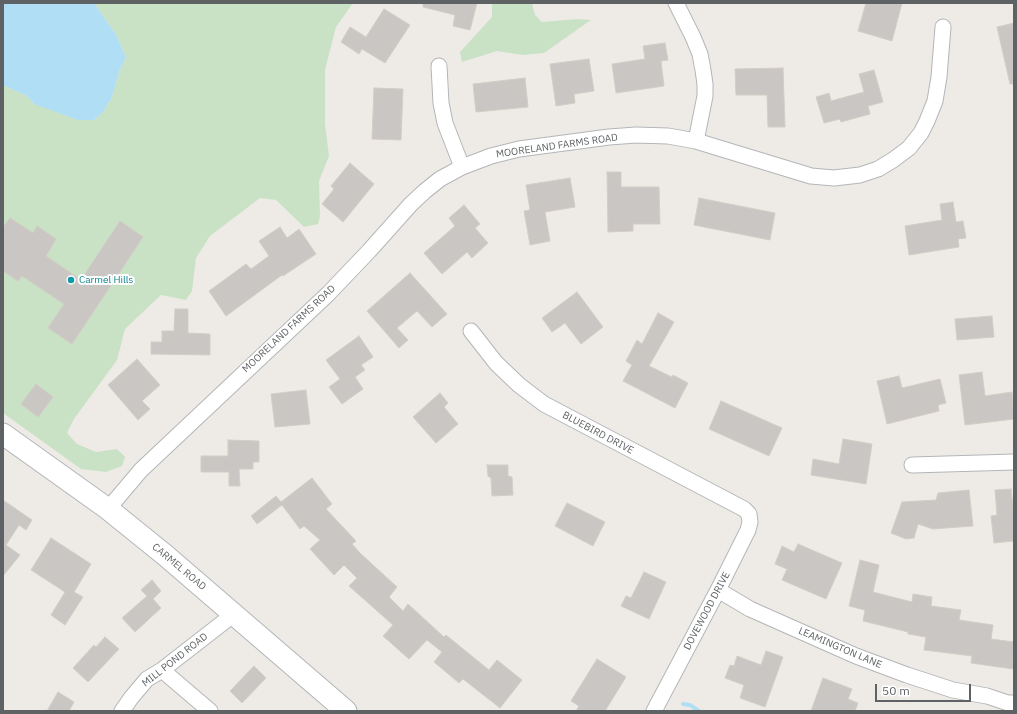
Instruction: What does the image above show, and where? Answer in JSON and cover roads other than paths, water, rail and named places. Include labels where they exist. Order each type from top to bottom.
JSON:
[{"type":"main road","name":"CARMEL ROAD","points":[[3,434],[108,509],[234,614],[346,711]]},
{"type":"street","points":[[676,3],[700,54],[703,70],[705,96],[696,140]]},
{"type":"street","name":"MOORELAND FARMS ROAD","points":[[108,509],[141,470],[167,444],[328,294],[411,204],[440,179],[462,167],[490,156],[519,150],[609,137],[636,135],[668,136],[696,140],[811,176],[847,178],[860,175],[878,169],[893,160],[909,148],[921,133],[927,122],[934,101],[939,76],[943,27]]},
{"type":"street","points":[[439,66],[441,103],[445,123],[462,167]]},
{"type":"street","name":"BLUEBIRD DRIVE","points":[[471,331],[496,363],[519,385],[544,404],[744,509]]},
{"type":"street","points":[[912,465],[1014,462]]},
{"type":"street","name":"DOVEWOOD DRIVE","points":[[654,711],[748,530],[750,522],[749,514],[744,509]]},
{"type":"street","name":"LEAMINGTON LANE","points":[[718,590],[750,609],[856,656],[953,690],[987,696],[1008,703],[1014,703]]},
{"type":"street","name":"MILL POND ROAD","points":[[122,711],[147,679],[162,670],[234,614]]},
{"type":"street","points":[[162,670],[210,711]]},
{"type":"water","points":[[3,3],[94,3],[117,36],[126,58],[120,69],[111,100],[104,111],[94,120],[78,120],[34,104],[27,96],[3,85]]},
{"type":"waterway","points":[[683,704],[690,705],[699,711]]},
{"type":"place","name":"Carmel Hills","points":[[71,280]]}]
